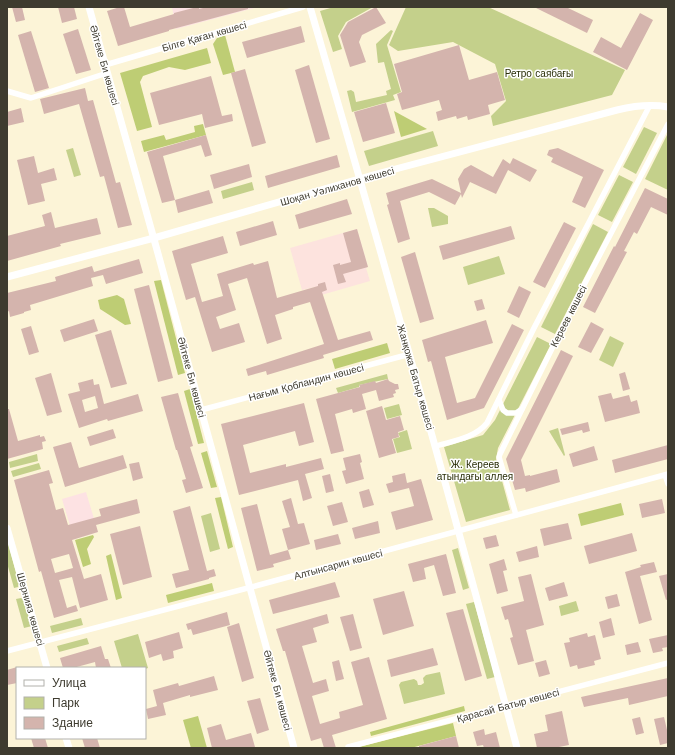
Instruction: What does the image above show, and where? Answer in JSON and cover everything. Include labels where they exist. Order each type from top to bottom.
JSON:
[{"type":"street","name":"Әйтеке Би көшесі","points":[[89,7],[294,748]]},
{"type":"street","name":"Білге Қаған көшесі","points":[[105,65],[303,7]]},
{"type":"street","name":"Жанқожа Батыр көшесі","points":[[310,7],[361,179],[436,446],[517,748]]},
{"type":"street","points":[[7,91],[31,98],[107,73]]},
{"type":"street","points":[[436,446],[468,436],[482,429],[487,423],[534,328],[650,106]]},
{"type":"street","name":"Шоқан Уәлиханов көшесі","points":[[7,277],[154,238],[361,179],[617,110],[630,107],[668,107]]},
{"type":"street","name":"Кереев көшесі","points":[[516,515],[499,457],[572,308],[668,124]]},
{"type":"street","name":"Нағым Қобландин көшесі","points":[[201,410],[410,354]]},
{"type":"street","points":[[499,400],[503,410],[507,413],[516,413],[523,409]]},
{"type":"street","points":[[667,474],[668,484]]},
{"type":"street","name":"Алтынсарин көшесі","points":[[7,651],[250,588],[667,474]]},
{"type":"street","name":"Шернияз көшесі","points":[[7,528],[47,667]]},
{"type":"street","name":"Қарасай Батыр көшесі","points":[[348,747],[668,663]]},
{"type":"shaded area","points":[[172,7],[258,7],[176,29]]},
{"type":"shaded area","points":[[357,229],[368,267],[366,268],[370,281],[318,296],[315,287],[302,290],[290,248]]},
{"type":"shaded area","points":[[86,492],[98,532],[74,539],[62,499]]},
{"type":"green space","points":[[334,7],[373,7],[346,22],[338,36],[342,49],[333,52],[320,11]]},
{"type":"green space","name":"Ретро саябағы","points":[[406,7],[488,7],[625,70],[612,95],[493,126],[491,116],[506,101],[495,64],[453,42],[398,51],[389,45]]},
{"type":"green space","points":[[391,30],[393,31],[387,45],[401,92],[393,95],[395,100],[352,112],[347,91],[351,90],[354,92],[356,102],[387,95],[386,91],[391,89],[384,62],[378,63],[376,44]]},
{"type":"green space","points":[[225,35],[235,72],[223,75],[213,44],[217,38]]},
{"type":"green space","points":[[207,48],[211,63],[185,70],[169,67],[143,76],[140,82],[152,127],[137,131],[120,73]]},
{"type":"green space","points":[[394,111],[427,129],[401,137]]},
{"type":"green space","points":[[203,124],[206,135],[144,152],[141,141],[164,135],[166,140],[195,132],[194,126]]},
{"type":"green space","points":[[644,127],[657,133],[636,174],[623,167]]},
{"type":"green space","points":[[433,131],[438,146],[369,166],[364,151]]},
{"type":"green space","points":[[668,133],[668,190],[645,179]]},
{"type":"green space","points":[[73,148],[81,175],[74,177],[66,150]]},
{"type":"green space","points":[[619,175],[633,182],[612,222],[598,215]]},
{"type":"green space","points":[[252,182],[254,190],[223,199],[221,191]]},
{"type":"green space","points":[[428,208],[434,208],[448,216],[448,224],[432,227]]},
{"type":"green space","points":[[593,224],[608,232],[555,334],[541,327]]},
{"type":"green space","points":[[499,256],[505,274],[468,285],[463,267]]},
{"type":"green space","points":[[161,280],[185,373],[178,375],[154,281]]},
{"type":"green space","points":[[117,295],[124,299],[131,324],[125,325],[100,309],[98,300]]},
{"type":"green space","points":[[610,336],[624,343],[613,367],[599,360]]},
{"type":"green space","name":"Ж. Кереев атындағы аллея","points":[[537,337],[551,344],[498,448],[496,459],[510,510],[466,522],[444,447],[483,435],[495,420]]},
{"type":"green space","points":[[387,343],[390,353],[335,369],[332,359]]},
{"type":"green space","points":[[387,374],[388,379],[359,385],[359,387],[338,393],[336,388]]},
{"type":"green space","points":[[190,389],[204,443],[198,444],[184,391]]},
{"type":"green space","points":[[399,404],[402,415],[387,419],[384,408]]},
{"type":"green space","points":[[558,428],[565,455],[564,456],[549,431]]},
{"type":"green space","points":[[407,430],[412,449],[397,453],[393,439],[400,437],[398,433]]},
{"type":"green space","points":[[207,451],[217,487],[211,488],[201,453]]},
{"type":"green space","points":[[37,454],[38,461],[10,468],[9,462]]},
{"type":"green space","points":[[39,463],[41,469],[13,477],[11,471]]},
{"type":"green space","points":[[221,497],[233,547],[228,549],[215,498]]},
{"type":"green space","points":[[621,503],[624,515],[581,526],[578,514]]},
{"type":"green space","points":[[211,513],[220,549],[210,552],[201,516]]},
{"type":"green space","points":[[93,535],[94,537],[87,549],[91,564],[83,567],[75,540]]},
{"type":"green space","points":[[7,539],[19,584],[18,587],[14,588],[7,563]]},
{"type":"green space","points":[[458,548],[469,588],[463,590],[452,550]]},
{"type":"green space","points":[[111,554],[122,598],[116,600],[106,556]]},
{"type":"green space","points":[[212,583],[214,591],[168,603],[166,595]]},
{"type":"green space","points":[[21,598],[24,600],[32,626],[24,628],[16,599]]},
{"type":"green space","points":[[576,601],[579,611],[561,616],[559,606]]},
{"type":"green space","points":[[474,602],[495,677],[487,679],[466,604]]},
{"type":"green space","points":[[81,618],[83,625],[52,633],[50,626]]},
{"type":"green space","points":[[138,634],[148,668],[122,667],[114,641]]},
{"type":"green space","points":[[87,638],[89,644],[59,652],[57,646]]},
{"type":"green space","points":[[440,672],[445,694],[404,704],[399,685],[401,682],[414,679],[417,681],[418,685],[421,685],[424,683],[423,678],[426,675]]},
{"type":"green space","points":[[464,706],[465,711],[371,736],[370,732]]},
{"type":"green space","points":[[198,716],[207,748],[191,748],[183,720]]},
{"type":"green space","points":[[453,723],[456,736],[411,748],[355,748]]},
{"type":"building","points":[[12,7],[22,7],[25,20],[16,22]]},
{"type":"building","points":[[58,7],[74,7],[77,19],[62,23]]},
{"type":"building","points":[[124,7],[130,27],[197,7],[199,7],[199,9],[207,7],[248,7],[248,9],[169,30],[118,46],[107,11]]},
{"type":"building","points":[[376,7],[386,23],[362,35],[359,42],[366,62],[350,67],[340,35],[348,22]]},
{"type":"building","points":[[534,7],[566,7],[593,20],[587,33]]},
{"type":"building","points":[[640,13],[653,20],[627,70],[593,52],[601,37],[621,48]]},
{"type":"building","points":[[301,26],[305,42],[247,58],[242,42]]},
{"type":"building","points":[[78,29],[91,70],[76,74],[63,34]]},
{"type":"building","points":[[31,31],[49,88],[35,92],[18,35]]},
{"type":"building","points":[[459,45],[469,80],[497,72],[505,100],[488,105],[490,114],[468,120],[467,116],[457,119],[456,116],[438,121],[436,112],[442,110],[439,100],[402,110],[397,94],[402,92],[394,64]]},
{"type":"building","points":[[309,65],[330,139],[316,143],[295,70]]},
{"type":"building","points":[[245,69],[266,143],[252,147],[231,73]]},
{"type":"building","points":[[211,76],[222,116],[232,114],[233,121],[205,128],[202,114],[159,125],[150,93]]},
{"type":"building","points":[[85,88],[88,101],[93,100],[116,183],[120,182],[132,225],[118,228],[104,176],[100,177],[79,104],[44,114],[40,99]]},
{"type":"building","points":[[386,103],[395,133],[363,142],[354,112]]},
{"type":"building","points":[[21,108],[24,122],[7,126],[7,112]]},
{"type":"building","points":[[206,135],[212,155],[205,157],[201,145],[163,156],[175,200],[162,203],[147,152]]},
{"type":"building","points":[[558,148],[604,170],[585,208],[572,202],[583,177],[551,162],[553,158],[547,155],[549,150]]},
{"type":"building","points":[[337,155],[340,167],[268,188],[265,176]]},
{"type":"building","points":[[34,156],[38,173],[54,168],[57,180],[41,184],[45,201],[28,205],[17,160]]},
{"type":"building","points":[[513,158],[537,170],[530,182],[508,170],[496,194],[470,182],[462,198],[461,194],[455,205],[429,192],[400,201],[410,239],[398,243],[387,205],[389,204],[386,193],[432,179],[461,193],[458,179],[464,169],[471,165],[493,177],[503,159],[510,164]]},
{"type":"building","points":[[249,164],[252,177],[214,189],[210,175]]},
{"type":"building","points":[[645,188],[668,199],[668,215],[651,207],[637,234],[634,232],[624,251],[627,252],[595,313],[583,307]]},
{"type":"building","points":[[209,190],[213,203],[178,213],[175,200]]},
{"type":"building","points":[[347,199],[352,214],[299,229],[295,215]]},
{"type":"building","points":[[51,212],[55,228],[97,218],[101,234],[60,244],[61,246],[7,261],[7,236],[45,226],[42,215]]},
{"type":"building","points":[[273,221],[277,235],[240,246],[236,232]]},
{"type":"building","points":[[564,222],[576,228],[545,288],[533,282]]},
{"type":"building","points":[[511,226],[515,239],[443,260],[439,246]]},
{"type":"building","points":[[357,229],[368,267],[343,274],[346,282],[338,284],[333,265],[351,262],[343,233]]},
{"type":"building","points":[[223,236],[228,253],[191,264],[202,302],[223,296],[217,274],[253,263],[254,265],[268,261],[277,298],[318,286],[318,284],[325,282],[327,290],[322,292],[338,340],[370,331],[373,340],[323,355],[324,358],[267,375],[266,371],[248,376],[246,369],[324,344],[310,302],[293,307],[293,309],[275,315],[282,339],[267,344],[247,278],[228,284],[236,310],[216,317],[220,329],[239,323],[245,342],[212,352],[195,297],[186,300],[172,251]]},
{"type":"building","points":[[415,252],[434,319],[420,323],[401,257]]},
{"type":"building","points":[[139,259],[143,273],[106,284],[103,275],[91,278],[93,286],[30,305],[31,310],[24,313],[10,317],[9,311],[7,312],[7,293],[56,281],[55,277],[92,266],[94,272]]},
{"type":"building","points":[[149,285],[173,378],[158,382],[134,289]]},
{"type":"building","points":[[519,286],[531,292],[519,318],[507,312]]},
{"type":"building","points":[[482,299],[485,309],[477,311],[474,301]]},
{"type":"building","points":[[94,319],[98,331],[64,342],[60,330]]},
{"type":"building","points":[[486,320],[493,343],[445,357],[457,403],[475,398],[512,324],[524,330],[484,408],[447,420],[431,361],[428,362],[422,340]]},
{"type":"building","points":[[591,322],[604,329],[591,353],[578,347]]},
{"type":"building","points":[[31,326],[39,352],[29,355],[21,329]]},
{"type":"building","points":[[111,330],[127,384],[111,388],[95,335]]},
{"type":"building","points":[[561,350],[573,356],[521,460],[525,476],[557,469],[560,482],[526,492],[525,488],[515,490],[506,459]]},
{"type":"building","points":[[625,372],[630,389],[623,391],[619,374]]},
{"type":"building","points":[[51,373],[62,412],[47,416],[35,378]]},
{"type":"building","points":[[93,379],[94,385],[99,384],[104,404],[138,394],[143,411],[108,421],[107,419],[79,428],[68,394],[80,391],[78,383]],"holes":[[[95,396],[98,408],[85,412],[82,400]]]},
{"type":"building","points":[[388,379],[395,384],[398,384],[399,389],[395,390],[396,393],[393,394],[394,397],[379,401],[376,390],[362,394],[366,409],[353,413],[352,409],[335,414],[344,451],[331,454],[316,399],[360,387],[359,385],[375,381],[376,383]]},
{"type":"building","points":[[178,393],[193,446],[190,447],[203,488],[186,493],[182,480],[186,479],[161,397]]},
{"type":"building","points":[[611,393],[613,399],[629,395],[631,402],[637,400],[640,413],[605,422],[598,396]]},
{"type":"building","points":[[304,403],[314,442],[299,446],[295,431],[243,445],[250,473],[286,464],[286,467],[321,458],[324,469],[305,474],[312,498],[303,501],[298,480],[239,495],[221,424]]},
{"type":"building","points":[[382,406],[386,420],[400,416],[404,430],[398,432],[399,437],[392,439],[396,453],[379,458],[366,411]]},
{"type":"building","points":[[7,409],[9,409],[18,441],[40,435],[40,437],[44,436],[46,441],[42,442],[43,449],[7,459]]},
{"type":"building","points":[[588,422],[590,431],[583,433],[582,430],[562,435],[560,429]]},
{"type":"building","points":[[113,429],[116,438],[90,446],[87,437]]},
{"type":"building","points":[[71,442],[79,468],[123,455],[127,468],[65,487],[53,447]]},
{"type":"building","points":[[668,445],[668,459],[615,473],[612,460]]},
{"type":"building","points":[[594,446],[598,460],[573,467],[569,454]]},
{"type":"building","points":[[360,454],[362,462],[360,463],[364,479],[346,484],[342,471],[346,470],[343,458]]},
{"type":"building","points":[[139,462],[143,478],[133,481],[129,464]]},
{"type":"building","points":[[49,470],[53,483],[49,484],[56,510],[63,508],[68,525],[101,516],[99,509],[137,499],[140,513],[96,525],[98,532],[72,540],[84,579],[101,574],[108,600],[80,608],[72,577],[59,580],[67,608],[76,605],[78,611],[54,618],[41,571],[39,572],[14,480]],"holes":[[[69,554],[73,568],[55,573],[51,559]]]},
{"type":"building","points":[[405,473],[407,483],[421,479],[433,520],[396,530],[391,512],[414,506],[409,488],[389,493],[386,484],[393,482],[392,476]]},
{"type":"building","points":[[330,474],[334,491],[326,493],[322,476]]},
{"type":"building","points":[[369,489],[374,505],[363,508],[359,492]]},
{"type":"building","points":[[291,498],[298,524],[304,523],[310,544],[288,550],[282,529],[290,527],[282,501]]},
{"type":"building","points":[[662,499],[665,513],[642,518],[639,504]]},
{"type":"building","points":[[342,502],[348,522],[333,526],[327,506]]},
{"type":"building","points":[[257,504],[270,555],[288,550],[291,559],[273,564],[274,567],[257,571],[241,508]]},
{"type":"building","points":[[190,506],[207,571],[214,569],[216,576],[176,588],[172,574],[189,570],[173,511]]},
{"type":"building","points":[[378,521],[380,533],[355,539],[352,528]]},
{"type":"building","points":[[568,523],[572,539],[544,546],[540,529]]},
{"type":"building","points":[[140,526],[152,577],[123,585],[110,534]]},
{"type":"building","points":[[632,533],[637,551],[589,564],[584,546]]},
{"type":"building","points":[[338,534],[341,544],[316,550],[314,540]]},
{"type":"building","points":[[496,535],[499,546],[486,549],[483,538]]},
{"type":"building","points":[[537,546],[539,557],[519,562],[516,552]]},
{"type":"building","points":[[446,554],[456,593],[443,596],[434,565],[424,568],[426,579],[413,582],[408,564]]},
{"type":"building","points":[[504,559],[507,570],[503,571],[508,591],[497,594],[489,564]]},
{"type":"building","points":[[654,562],[657,572],[640,576],[652,620],[639,624],[625,572],[641,567],[640,565]]},
{"type":"building","points":[[531,574],[544,625],[526,630],[534,661],[518,665],[510,638],[513,637],[508,619],[505,620],[501,607],[524,601],[518,577]]},
{"type":"building","points":[[668,574],[668,599],[666,600],[659,576]]},
{"type":"building","points":[[335,582],[340,597],[273,614],[269,600]]},
{"type":"building","points":[[564,582],[568,596],[549,601],[545,588]]},
{"type":"building","points":[[404,591],[414,626],[383,635],[373,599]]},
{"type":"building","points":[[617,594],[620,606],[608,609],[605,597]]},
{"type":"building","points":[[463,609],[482,676],[465,681],[446,613]]},
{"type":"building","points":[[227,612],[230,625],[193,635],[191,629],[188,630],[186,624]]},
{"type":"building","points":[[327,614],[329,623],[313,628],[317,642],[302,646],[313,683],[326,679],[329,691],[312,696],[320,724],[340,718],[339,712],[363,705],[351,662],[369,657],[387,719],[332,735],[336,748],[324,748],[321,738],[311,741],[285,651],[283,651],[276,629]]},
{"type":"building","points":[[353,614],[362,648],[350,651],[340,617]]},
{"type":"building","points":[[611,618],[615,635],[603,638],[599,622]]},
{"type":"building","points":[[239,623],[254,678],[242,682],[227,627]]},
{"type":"building","points":[[179,632],[183,648],[173,651],[174,658],[163,661],[161,654],[149,658],[145,642]]},
{"type":"building","points":[[587,633],[588,637],[595,635],[601,659],[594,661],[595,665],[578,669],[577,665],[570,667],[564,643],[570,642],[569,638]]},
{"type":"building","points":[[668,635],[668,647],[662,648],[663,651],[653,653],[649,639]]},
{"type":"building","points":[[638,642],[641,652],[627,655],[625,645]]},
{"type":"building","points":[[101,646],[105,659],[108,659],[111,667],[96,667],[95,662],[77,667],[63,667],[60,658]]},
{"type":"building","points":[[433,648],[438,665],[391,677],[387,660]]},
{"type":"building","points":[[339,660],[344,679],[336,681],[332,662]]},
{"type":"building","points":[[546,660],[550,674],[539,677],[535,663]]},
{"type":"building","points":[[16,667],[16,683],[7,685],[7,670]]},
{"type":"building","points":[[214,676],[218,690],[190,697],[190,695],[163,703],[166,715],[148,719],[146,709],[157,706],[153,690],[178,683],[179,686]]},
{"type":"building","points":[[668,678],[668,696],[629,705],[628,698],[584,707],[581,697]]},
{"type":"building","points":[[260,698],[269,730],[257,734],[247,701]]},
{"type":"building","points":[[562,711],[569,745],[554,748],[537,748],[534,734],[548,731],[545,715]]},
{"type":"building","points":[[640,717],[644,733],[636,735],[632,719]]},
{"type":"building","points":[[664,717],[668,734],[668,743],[660,745],[654,719]]},
{"type":"building","points":[[221,724],[226,740],[251,733],[255,747],[212,748],[207,728]]},
{"type":"building","points":[[484,729],[485,735],[496,732],[500,748],[484,748],[483,745],[477,746],[473,732]]},
{"type":"building","points":[[456,736],[459,748],[419,748],[419,746]]},
{"type":"building","points":[[31,739],[45,739],[48,748],[34,748]]},
{"type":"building","points":[[82,739],[97,739],[100,748],[85,748]]}]
